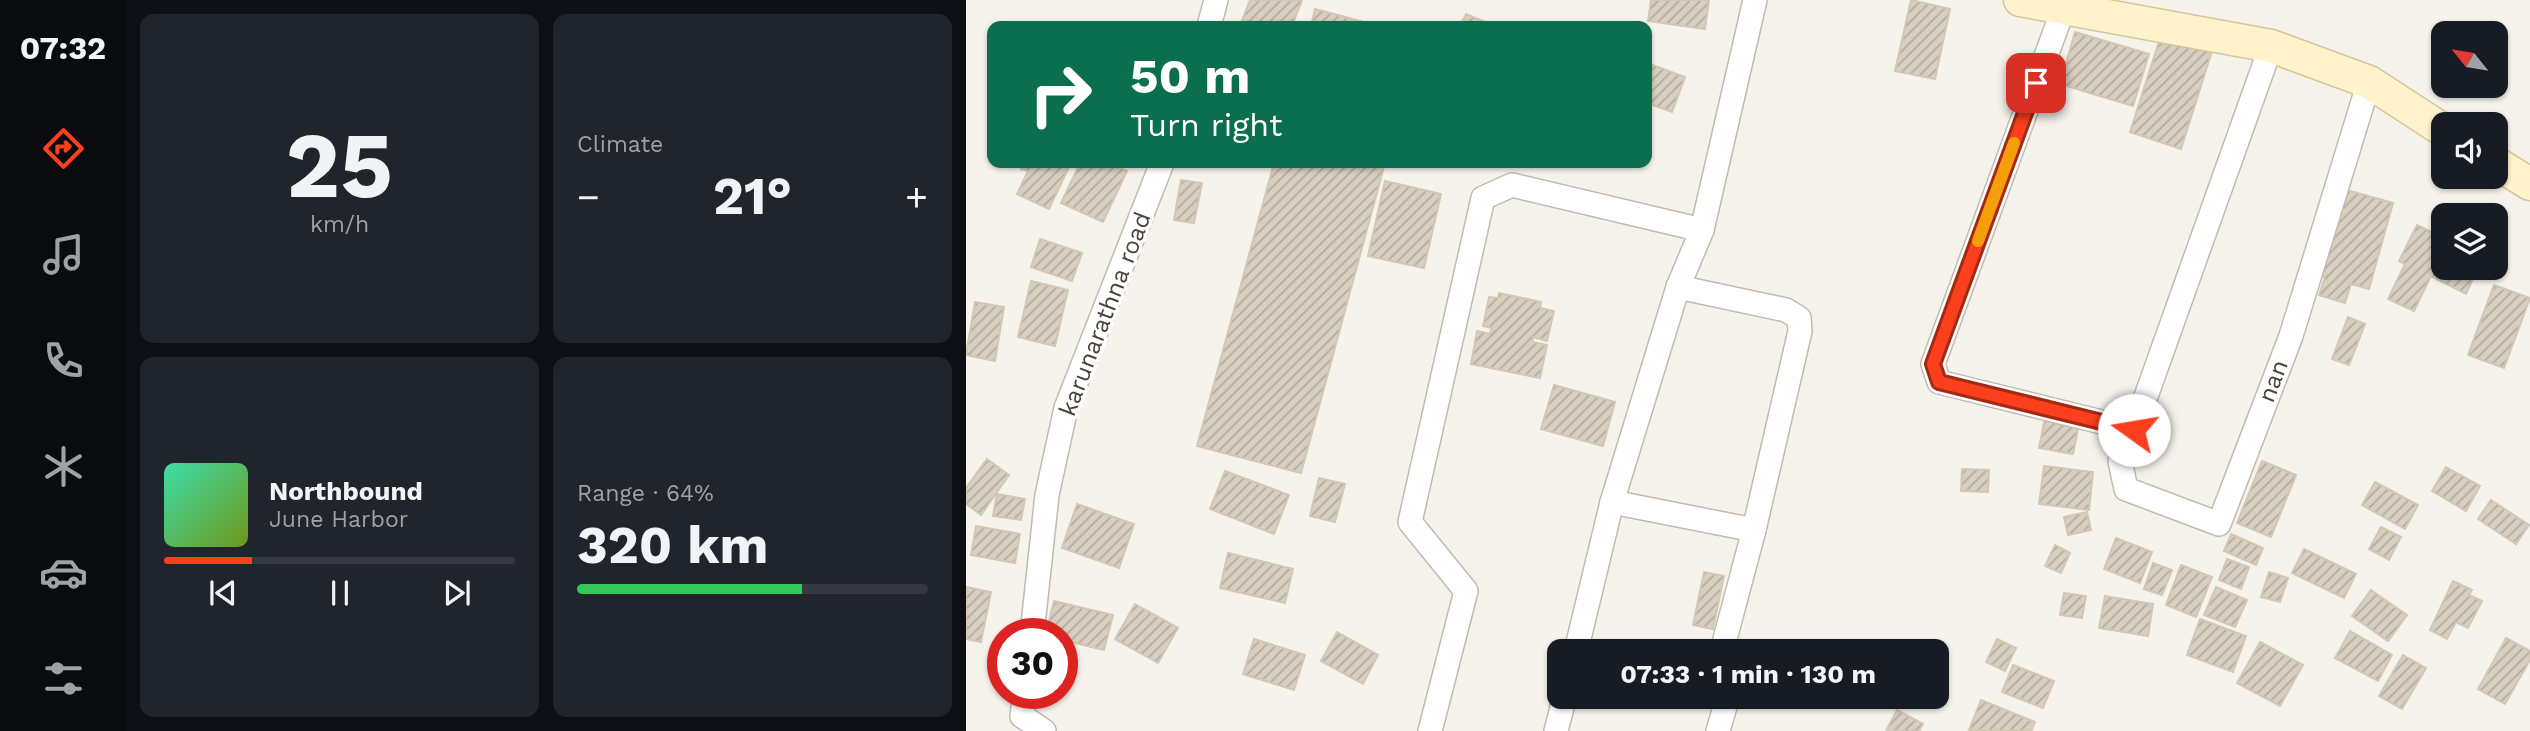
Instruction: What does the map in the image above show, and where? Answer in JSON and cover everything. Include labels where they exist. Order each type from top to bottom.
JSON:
[{"type":"street","points":[[1210,21],[1216,0]]},
{"type":"street","points":[[1579,639],[1612,502],[1678,287],[1702,230],[1755,0]]},
{"type":"street","points":[[2020,0],[2271,46],[2369,82],[2431,122]]},
{"type":"street","points":[[2064,7],[1933,364],[1939,382],[2134,430],[2271,46]]},
{"type":"street","name":"nan","points":[[2134,430],[2120,461],[2126,489],[2219,524],[2291,336],[2369,82]]},
{"type":"street","name":"karunarathna road","points":[[1033,618],[1047,495],[1066,408],[1160,168]]},
{"type":"street","points":[[2508,170],[2530,184]]},
{"type":"street","points":[[1430,731],[1466,591],[1410,522],[1483,198],[1512,185],[1702,230]]},
{"type":"street","points":[[1678,287],[1786,310],[1798,318],[1800,331],[1755,530],[1725,639]]},
{"type":"street","points":[[1612,502],[1755,530]]},
{"type":"street","points":[[1023,709],[1022,716],[1044,731]]},
{"type":"street","points":[[1556,731],[1562,709]]},
{"type":"street","points":[[1718,731],[1724,709]]},
{"type":"building","points":[[1250,0],[1302,0],[1294,21],[1242,21]]},
{"type":"building","points":[[1651,0],[1709,0],[1705,29],[1648,21]]},
{"type":"building","points":[[1911,0],[1950,9],[1935,79],[1895,71]]},
{"type":"building","points":[[1315,9],[1360,21],[1312,21]]},
{"type":"building","points":[[1466,14],[1483,21],[1462,21]]},
{"type":"building","points":[[2075,32],[2149,54],[2133,106],[2060,84]]},
{"type":"building","points":[[2162,32],[2213,48],[2181,149],[2130,132]]},
{"type":"building","points":[[1652,65],[1685,77],[1672,112],[1652,105]]},
{"type":"building","points":[[1069,168],[1049,209],[1017,194],[1028,171],[1021,169]]},
{"type":"building","points":[[1078,168],[1120,168],[1127,171],[1103,222],[1061,203]]},
{"type":"building","points":[[1273,168],[1384,168],[1301,473],[1197,446]]},
{"type":"building","points":[[1181,180],[1202,183],[1194,223],[1174,220]]},
{"type":"building","points":[[1385,181],[1441,194],[1424,268],[1368,256]]},
{"type":"building","points":[[2343,189],[2393,203],[2369,289],[2351,284],[2345,303],[2319,295],[2325,277],[2319,275]]},
{"type":"building","points":[[2417,225],[2431,232],[2431,276],[2414,311],[2388,299],[2405,264],[2399,261]]},
{"type":"building","points":[[1040,239],[1082,253],[1072,281],[1031,267]]},
{"type":"building","points":[[2439,280],[2472,280],[2466,294]]},
{"type":"building","points":[[1031,281],[1068,290],[1055,346],[1018,337]]},
{"type":"building","points":[[2494,285],[2530,298],[2504,368],[2468,355]]},
{"type":"building","points":[[1499,293],[1541,302],[1540,308],[1554,311],[1547,341],[1533,337],[1533,342],[1547,345],[1540,378],[1471,364],[1477,331],[1490,334],[1492,328],[1483,326],[1489,297],[1498,298]]},
{"type":"building","points":[[975,302],[1004,307],[995,361],[966,355]]},
{"type":"building","points":[[2348,317],[2365,324],[2349,365],[2332,359]]},
{"type":"building","points":[[1554,385],[1615,402],[1603,446],[1541,429]]},
{"type":"building","points":[[2046,412],[2080,419],[2073,454],[2039,448]]},
{"type":"building","points":[[987,459],[1009,475],[981,515],[966,504],[966,488]]},
{"type":"building","points":[[2262,461],[2296,475],[2271,537],[2237,523]]},
{"type":"building","points":[[2044,466],[2093,472],[2089,510],[2039,504]]},
{"type":"building","points":[[2446,467],[2480,486],[2466,511],[2432,491]]},
{"type":"building","points":[[1962,469],[1989,470],[1988,492],[1961,491]]},
{"type":"building","points":[[1225,471],[1289,495],[1274,534],[1210,509]]},
{"type":"building","points":[[1319,478],[1345,484],[1335,522],[1310,516]]},
{"type":"building","points":[[2375,482],[2418,505],[2405,529],[2362,505]]},
{"type":"building","points":[[997,494],[1025,499],[1021,520],[993,516]]},
{"type":"building","points":[[2491,500],[2529,525],[2516,544],[2478,519]]},
{"type":"building","points":[[1077,504],[1134,524],[1119,568],[1062,548]]},
{"type":"building","points":[[2087,512],[2091,530],[2068,535],[2064,517]]},
{"type":"building","points":[[976,526],[1020,534],[1015,563],[971,555]]},
{"type":"building","points":[[2381,527],[2401,537],[2389,560],[2369,549]]},
{"type":"building","points":[[2231,534],[2263,548],[2256,565],[2224,551]]},
{"type":"building","points":[[2116,538],[2152,552],[2140,583],[2104,569]]},
{"type":"building","points":[[2055,545],[2070,553],[2061,573],[2045,566]]},
{"type":"building","points":[[2304,549],[2356,574],[2344,598],[2292,573]]},
{"type":"building","points":[[1228,553],[1293,569],[1285,603],[1220,588]]},
{"type":"building","points":[[2227,559],[2249,567],[2241,589],[2219,580]]},
{"type":"building","points":[[2153,563],[2172,570],[2162,595],[2144,589]]},
{"type":"building","points":[[2181,565],[2212,577],[2196,617],[2166,605]]},
{"type":"building","points":[[1704,572],[1724,576],[1713,629],[1693,625]]},
{"type":"building","points":[[2269,572],[2288,578],[2280,602],[2261,597]]},
{"type":"building","points":[[2453,581],[2472,590],[2469,595],[2482,601],[2468,628],[2456,622],[2447,639],[2430,630]]},
{"type":"building","points":[[966,587],[991,592],[981,642],[966,639]]},
{"type":"building","points":[[2216,587],[2247,600],[2235,627],[2204,615]]},
{"type":"building","points":[[2371,590],[2407,615],[2388,641],[2352,616]]},
{"type":"building","points":[[2064,593],[2086,596],[2082,618],[2060,615]]},
{"type":"building","points":[[2105,596],[2153,604],[2148,636],[2099,628]]},
{"type":"building","points":[[1054,601],[1113,615],[1104,650],[1078,644],[1078,618],[1050,618]]},
{"type":"building","points":[[1135,604],[1178,628],[1158,663],[1115,639]]},
{"type":"building","points":[[2200,619],[2246,636],[2233,672],[2187,655]]},
{"type":"building","points":[[2350,631],[2392,655],[2378,681],[2335,658]]},
{"type":"building","points":[[1337,632],[1378,655],[1363,684],[1321,661]]},
{"type":"building","points":[[2506,638],[2530,651],[2530,660],[2505,704],[2478,689]]},
{"type":"building","points":[[1254,639],[1305,655],[1294,690],[1243,674]]},
{"type":"building","points":[[1997,639],[2016,648],[2005,671],[1986,662]]},
{"type":"building","points":[[2260,642],[2303,665],[2280,706],[2237,683]]},
{"type":"building","points":[[2403,655],[2426,668],[2402,709],[2379,696]]},
{"type":"building","points":[[2013,665],[2054,681],[2043,708],[2002,692]]},
{"type":"building","points":[[1981,700],[2035,722],[2031,731],[1969,730]]},
{"type":"building","points":[[1897,710],[1923,724],[1919,731],[1886,731]]},
{"type":"slow traffic","points":[[1978,241],[2014,143]]},
{"type":"route","points":[[2036,83],[1933,364],[1939,382],[2134,430]]}]
